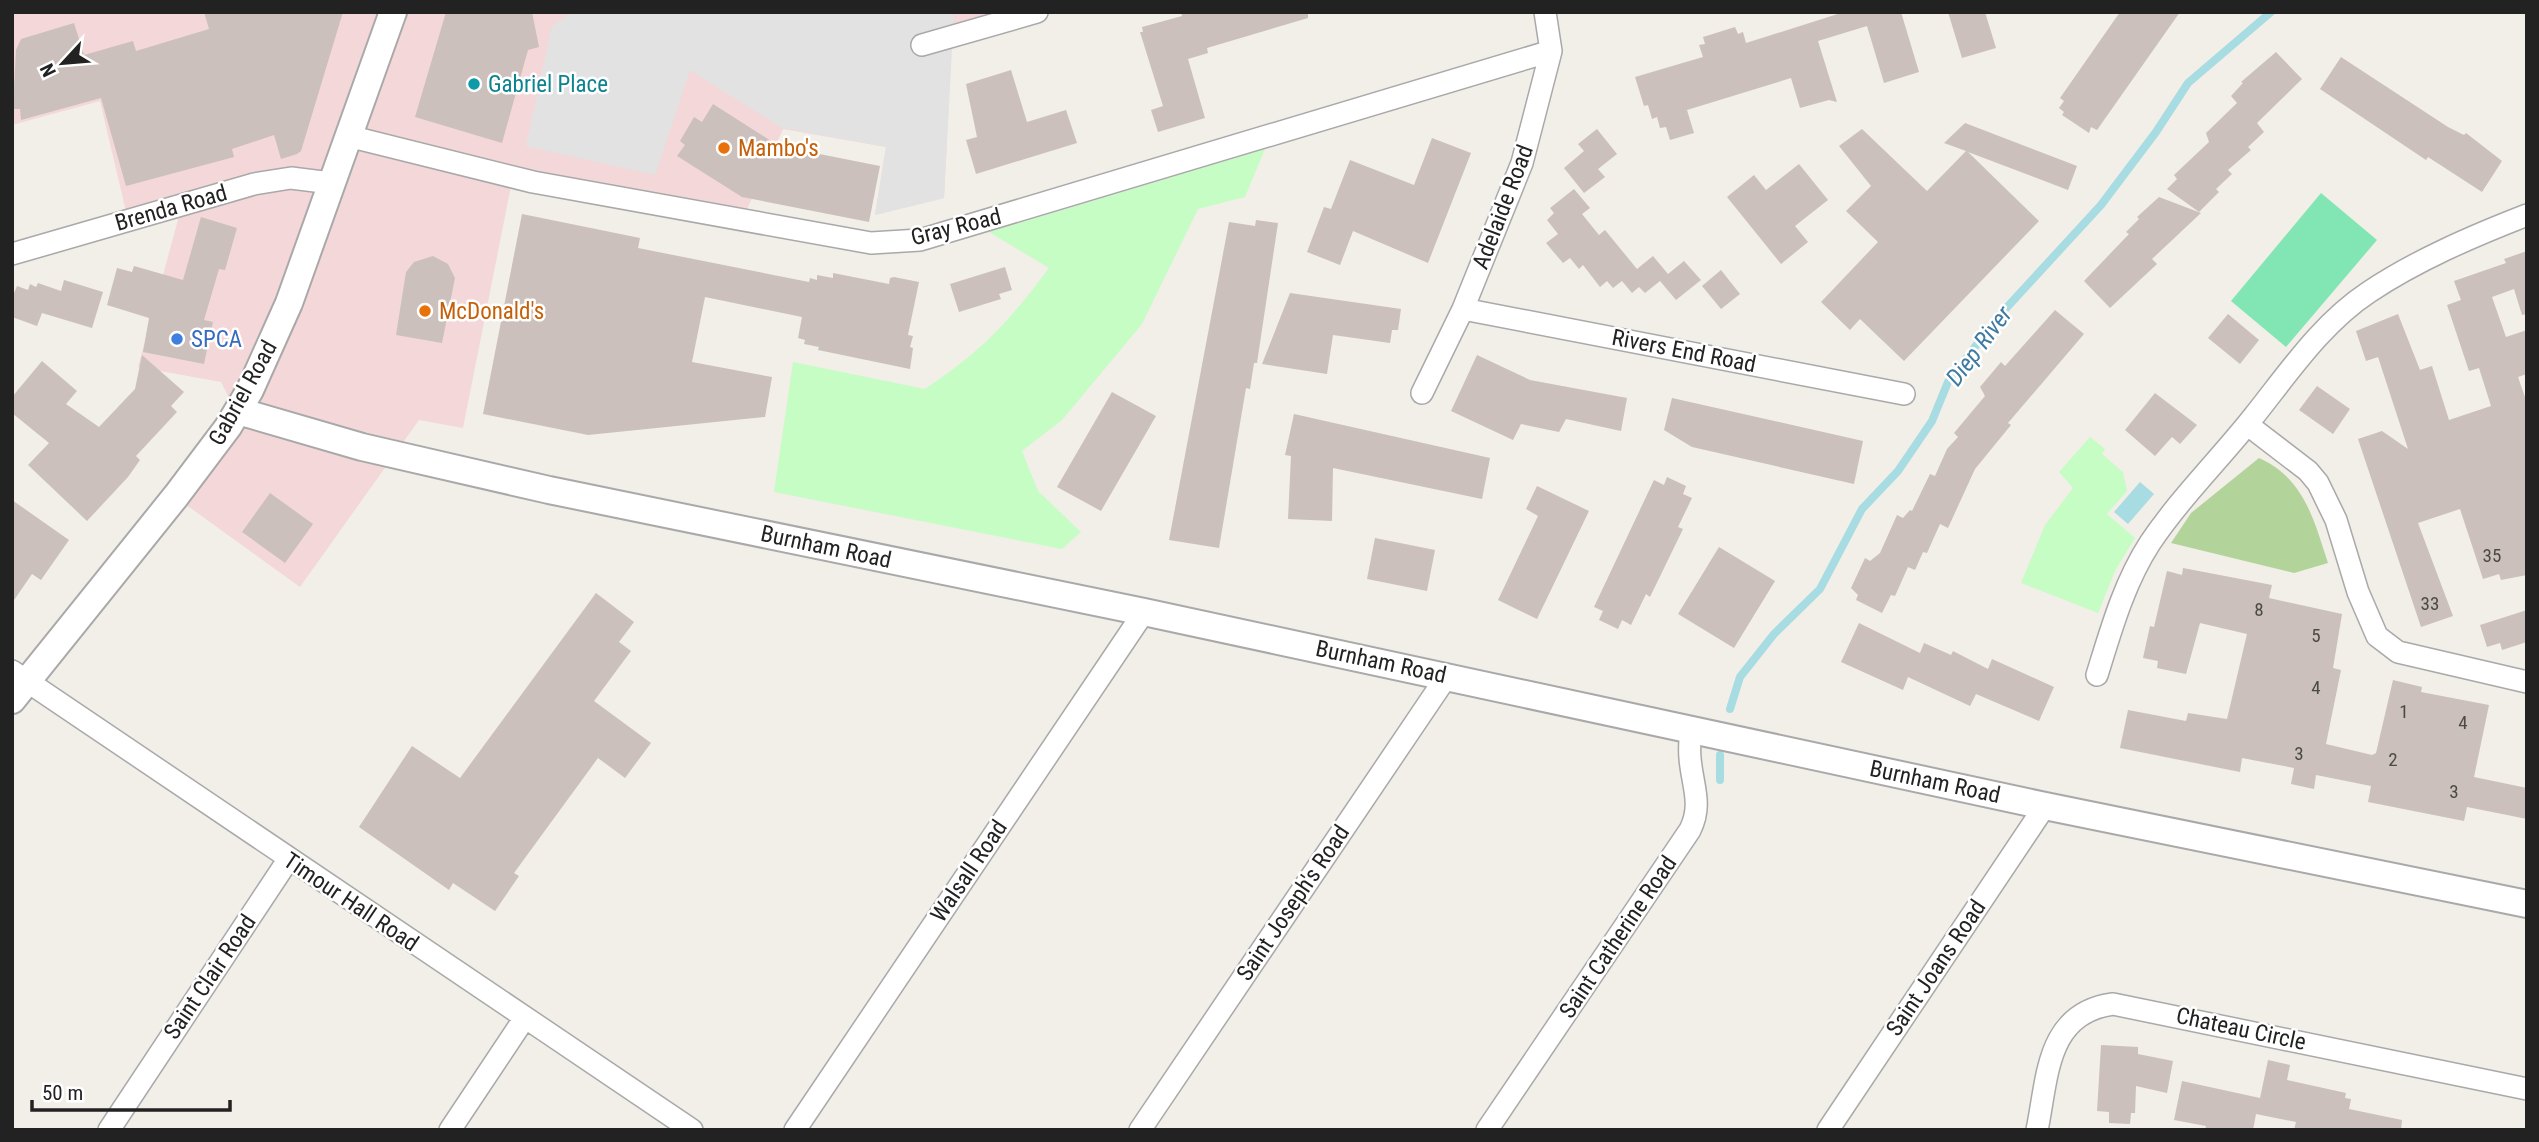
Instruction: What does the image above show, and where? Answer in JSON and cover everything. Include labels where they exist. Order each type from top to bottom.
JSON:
[{"type":"street","points":[[922,45],[1037,12]]},
{"type":"street","name":"Adelaide Road","points":[[1422,393],[1463,309],[1522,163],[1551,51],[1545,12]]},
{"type":"street","name":"Gabriel Road","points":[[17,684],[176,496],[238,411],[263,365],[289,303],[387,20]]},
{"type":"street","name":"Gray Road","points":[[348,136],[533,182],[871,243],[920,240],[1551,51]]},
{"type":"street","name":"Brenda Road","points":[[12,254],[254,184],[291,178],[331,183]]},
{"type":"street","points":[[2097,676],[2121,600],[2148,545],[2179,502],[2248,425],[2312,342],[2369,292],[2445,250],[2527,215]]},
{"type":"street","name":"Rivers End Road","points":[[1463,309],[1904,394]]},
{"type":"street","name":"Burnham Road","points":[[238,411],[362,447],[549,490],[1447,676],[2045,806],[2527,904]]},
{"type":"street","points":[[2248,425],[2308,471],[2318,483],[2336,520],[2358,592],[2376,636],[2398,652],[2527,682]]},
{"type":"street","name":"Walsall Road","points":[[795,1130],[1144,612]]},
{"type":"street","name":"Saint Joseph's Road","points":[[1140,1130],[1447,676]]},
{"type":"street","name":"Timour Hall Road","points":[[17,684],[288,860],[692,1130]]},
{"type":"street","name":"Saint Catherine Road","points":[[1487,1130],[1690,830],[1699,802],[1689,756],[1691,729]]},
{"type":"street","name":"Saint Joans Road","points":[[1828,1130],[2045,806]]},
{"type":"street","name":"Saint Clair Road","points":[[109,1130],[288,860]]},
{"type":"street","name":"Chateau Circle","points":[[2037,1130],[2057,1038],[2084,1011],[2113,1004],[2527,1090]]},
{"type":"street","points":[[450,1130],[524,1019]]},
{"type":"shaded area","points":[[12,12],[1032,12],[952,36],[944,198],[875,215],[886,147],[783,129],[743,218],[513,176],[463,428],[419,420],[300,587],[174,496],[236,412],[221,382],[138,367],[182,205],[128,220],[100,101],[12,125]]},
{"type":"shaded area","points":[[573,12],[954,12],[944,198],[875,215],[886,147],[782,128],[690,70],[655,175],[526,146],[552,26]]},
{"type":"green space","points":[[1265,149],[1245,197],[1198,209],[1142,324],[1062,420],[1022,451],[1038,491],[1081,532],[1062,549],[774,492],[793,362],[925,389],[963,362],[993,335],[1049,268],[989,232]]},
{"type":"green space","points":[[2321,193],[2377,240],[2286,347],[2231,301]]},
{"type":"green space","points":[[2090,437],[2105,449],[2102,454],[2123,472],[2127,491],[2107,514],[2135,538],[2116,569],[2098,613],[2021,583],[2045,525],[2073,488],[2059,472]]},
{"type":"green space","points":[[2259,458],[2274,466],[2297,489],[2312,516],[2328,563],[2294,573],[2171,543],[2191,513]]},
{"type":"water","points":[[2140,482],[2154,494],[2128,524],[2114,512]]},
{"type":"building","points":[[204,12],[343,12],[301,151],[297,154],[281,159],[274,135],[232,149],[234,157],[126,186],[101,98],[21,120],[20,109],[13,109],[16,50],[21,39],[74,23],[84,55],[133,41],[136,51],[209,29]]},
{"type":"building","name":"Gabriel Place","points":[[446,12],[532,12],[539,47],[528,50],[502,143],[415,117]]},
{"type":"building","points":[[1181,12],[1308,12],[1308,18],[1207,48],[1208,53],[1188,59],[1205,118],[1158,132],[1151,110],[1163,106],[1140,32],[1143,32],[1142,27],[1182,16]]},
{"type":"building","points":[[1844,12],[1901,12],[1919,72],[1884,83],[1867,26],[1818,41],[1837,102],[1829,100],[1800,108],[1791,78],[1687,110],[1694,133],[1670,140],[1666,127],[1660,128],[1657,117],[1652,119],[1648,105],[1644,106],[1635,77],[1703,57],[1699,45],[1705,44],[1703,37],[1735,27],[1738,34],[1743,32],[1746,43]]},
{"type":"building","points":[[1948,12],[1985,12],[1996,48],[1962,58]]},
{"type":"building","points":[[2120,12],[2180,12],[2097,130],[2091,127],[2089,133],[2062,115],[2064,112],[2059,108],[2064,101],[2060,98]]},
{"type":"building","points":[[2276,52],[2302,79],[2257,123],[2264,132],[2248,147],[2251,150],[2228,170],[2232,174],[2216,189],[2219,192],[2199,212],[2167,189],[2177,179],[2174,175],[2209,142],[2206,133],[2237,103],[2231,96],[2243,83],[2241,82]]},
{"type":"building","points":[[2341,57],[2448,127],[2464,135],[2466,133],[2502,161],[2482,192],[2428,157],[2426,160],[2320,89]]},
{"type":"building","points":[[1011,70],[1027,122],[1066,110],[1077,143],[976,174],[966,140],[977,137],[966,84]]},
{"type":"building","points":[[713,104],[779,146],[880,166],[869,222],[742,197],[677,156],[685,145],[680,141],[694,117],[702,122]]},
{"type":"building","points":[[1965,123],[2077,166],[2068,190],[1968,152],[2039,221],[1904,361],[1860,319],[1850,330],[1821,302],[1878,242],[1846,211],[1871,186],[1839,146],[1862,129],[1927,191],[1966,151],[1944,143]]},
{"type":"building","points":[[1597,129],[1617,154],[1598,169],[1605,177],[1584,193],[1564,168],[1584,151],[1578,144]]},
{"type":"building","points":[[1432,138],[1471,153],[1428,263],[1353,231],[1340,265],[1307,252],[1324,207],[1331,209],[1350,160],[1414,185]]},
{"type":"building","points":[[1799,164],[1828,200],[1795,226],[1808,242],[1781,264],[1727,197],[1754,175],[1766,190]]},
{"type":"building","points":[[1574,189],[1590,208],[1582,214],[1599,235],[1605,230],[1637,269],[1653,256],[1668,274],[1684,261],[1701,280],[1676,300],[1660,281],[1645,293],[1639,287],[1632,293],[1622,281],[1613,288],[1607,281],[1600,287],[1583,265],[1579,269],[1570,258],[1563,263],[1546,243],[1558,234],[1547,220],[1554,213],[1550,208]]},
{"type":"building","points":[[2159,197],[2201,213],[2152,259],[2157,264],[2110,308],[2084,281],[2129,234],[2126,232],[2139,219],[2137,217]]},
{"type":"building","points":[[522,214],[640,238],[638,248],[809,282],[810,278],[817,280],[817,275],[833,278],[833,273],[889,284],[890,278],[894,277],[919,282],[908,335],[913,336],[910,369],[818,350],[819,347],[804,344],[805,340],[798,338],[802,317],[705,297],[692,362],[772,377],[765,417],[588,435],[483,414]]},
{"type":"building","points":[[201,217],[237,228],[225,270],[219,269],[204,320],[213,322],[204,364],[143,352],[149,318],[107,305],[117,268],[132,272],[134,266],[183,280]]},
{"type":"building","points":[[1256,220],[1278,223],[1257,363],[1254,363],[1250,389],[1246,388],[1219,548],[1169,540],[1229,222],[1255,226]]},
{"type":"building","points":[[2527,251],[2527,314],[2522,315],[2514,289],[2492,297],[2506,337],[2527,330],[2527,374],[2518,377],[2527,403],[2527,575],[2501,580],[2499,574],[2483,579],[2460,509],[2418,523],[2453,616],[2421,627],[2358,439],[2382,431],[2408,449],[2378,357],[2366,361],[2356,331],[2398,314],[2420,370],[2432,366],[2449,420],[2491,406],[2479,368],[2469,371],[2447,305],[2461,300],[2454,281],[2506,263],[2504,259]]},
{"type":"building","name":"McDonald's","points":[[433,256],[448,264],[455,278],[442,343],[396,335],[406,272],[414,262]]},
{"type":"building","points":[[1005,267],[1012,290],[999,294],[1001,299],[959,312],[950,284]]},
{"type":"building","points":[[1721,270],[1740,294],[1721,309],[1702,286]]},
{"type":"building","points":[[64,280],[103,292],[92,328],[42,313],[37,326],[12,317],[12,298],[17,286],[28,290],[30,284],[36,287],[38,283],[61,291]]},
{"type":"building","points":[[1290,293],[1401,309],[1398,330],[1392,330],[1390,343],[1333,335],[1327,374],[1262,364]]},
{"type":"building","points":[[2055,310],[2084,334],[2008,423],[2011,425],[1975,469],[1948,528],[1940,524],[1927,553],[1923,552],[1915,570],[1908,567],[1895,596],[1891,595],[1882,613],[1856,600],[1858,595],[1851,588],[1865,558],[1870,561],[1880,553],[1897,515],[1903,518],[1912,511],[1930,474],[1935,476],[1947,449],[1958,437],[1954,433],[1985,396],[1980,387],[2001,362],[2005,366]]},
{"type":"building","points":[[2228,314],[2259,340],[2240,364],[2208,338]]},
{"type":"building","points":[[142,355],[184,392],[171,406],[177,412],[136,456],[140,460],[128,477],[87,521],[28,465],[49,443],[12,413],[12,397],[42,361],[77,391],[66,404],[99,427],[135,389]]},
{"type":"building","points":[[1477,355],[1530,380],[1627,398],[1621,431],[1566,419],[1559,432],[1521,424],[1513,440],[1451,411]]},
{"type":"building","points":[[2317,386],[2350,409],[2333,434],[2299,410]]},
{"type":"building","points":[[1112,392],[1156,416],[1101,511],[1057,487]]},
{"type":"building","points":[[2155,393],[2197,425],[2180,444],[2172,437],[2155,456],[2125,430]]},
{"type":"building","points":[[1672,398],[1863,441],[1854,484],[1692,447],[1664,430]]},
{"type":"building","points":[[1294,414],[1490,458],[1482,499],[1333,468],[1332,521],[1288,519],[1291,456],[1285,455]]},
{"type":"building","points":[[1667,477],[1686,486],[1683,494],[1692,498],[1678,527],[1683,529],[1650,597],[1646,594],[1631,625],[1622,620],[1618,629],[1599,620],[1603,611],[1594,607],[1654,480],[1664,485]]},
{"type":"building","points":[[1537,486],[1589,511],[1537,619],[1498,600],[1538,516],[1526,509]]},
{"type":"building","points":[[270,493],[313,524],[285,563],[242,532]]},
{"type":"building","points":[[12,500],[69,540],[41,580],[32,574],[12,603]]},
{"type":"building","points":[[1375,538],[1435,550],[1427,591],[1367,579]]},
{"type":"building","points":[[1719,547],[1775,581],[1734,648],[1678,614]]},
{"type":"building","points":[[2183,568],[2272,585],[2269,598],[2342,614],[2333,668],[2341,670],[2326,744],[2372,755],[2376,753],[2393,680],[2422,687],[2421,692],[2489,705],[2474,777],[2527,788],[2527,819],[2467,807],[2464,821],[2368,802],[2371,786],[2316,775],[2314,789],[2291,784],[2294,768],[2242,758],[2240,772],[2120,748],[2128,710],[2186,721],[2188,713],[2227,719],[2247,634],[2200,623],[2186,674],[2157,668],[2158,661],[2143,658],[2150,626],[2154,627],[2167,571],[2182,575]]},
{"type":"building","points":[[596,593],[634,622],[619,642],[631,651],[594,701],[651,743],[625,778],[598,758],[514,873],[519,876],[495,911],[453,883],[449,890],[359,827],[412,746],[460,778]]},
{"type":"building","points":[[2527,610],[2527,642],[2502,650],[2500,643],[2487,647],[2480,625]]},
{"type":"building","points":[[1859,623],[1920,653],[1924,643],[1951,655],[1953,651],[1988,669],[1992,659],[2054,687],[2039,721],[1976,694],[1970,706],[1908,677],[1903,690],[1841,662]]},
{"type":"building","points":[[2101,1045],[2138,1047],[2138,1054],[2173,1061],[2167,1093],[2136,1086],[2135,1113],[2131,1113],[2130,1124],[2109,1123],[2109,1112],[2097,1111]]},
{"type":"building","points":[[2268,1060],[2290,1065],[2287,1080],[2346,1093],[2345,1098],[2351,1099],[2349,1109],[2402,1120],[2401,1130],[2294,1130],[2296,1122],[2256,1114],[2253,1130],[2205,1130],[2206,1126],[2174,1120],[2182,1081],[2260,1098]]},
{"type":"waterway","name":"Diep River","points":[[1730,709],[1740,677],[1774,634],[1820,589],[1862,509],[1898,471],[1932,421],[1948,382],[1998,317],[2101,205],[2156,132],[2188,83],[2271,12]]},
{"type":"waterway","name":"Diep River","points":[[1720,755],[1720,780]]},
{"type":"place","name":"Gabriel Place","points":[[474,84]]},
{"type":"place","name":"Mambo's","points":[[724,148]]},
{"type":"place","name":"McDonald's","points":[[425,311]]},
{"type":"place","name":"SPCA","points":[[177,339]]}]
